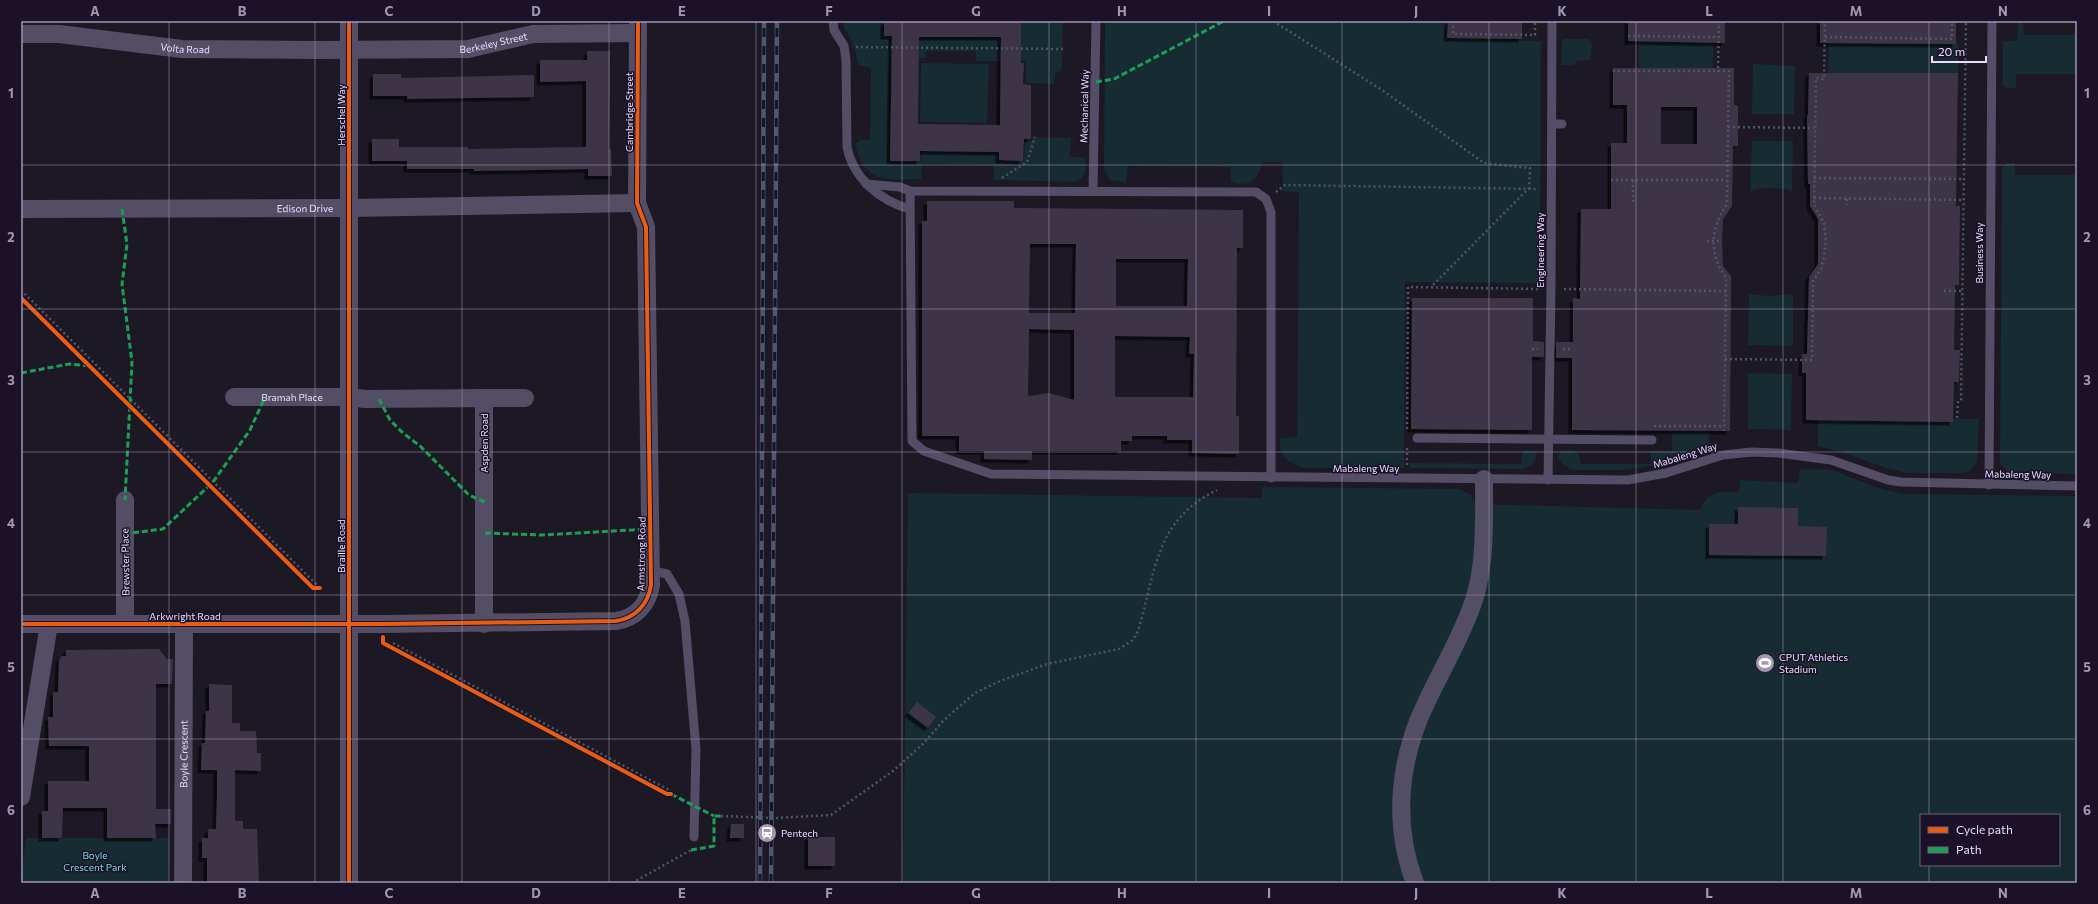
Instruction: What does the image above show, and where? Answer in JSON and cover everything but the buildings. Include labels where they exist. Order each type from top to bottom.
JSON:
[{"type":"street","name":"Herschel Way","points":[[349,21],[350,208]]},
{"type":"street","name":"Berkeley Street","points":[[349,49],[468,49],[533,34],[638,27]]},
{"type":"street","name":"Cambridge Street","points":[[637,203],[638,27]]},
{"type":"street","name":"Volta Road","points":[[21,34],[59,34],[182,50],[349,49]]},
{"type":"street","name":"Edison Drive","points":[[21,209],[350,208],[637,203]]},
{"type":"street","name":"Armstrong Road","points":[[350,623],[484,624],[624,620],[638,612],[647,600],[650,593],[650,570],[646,226],[637,203]]},
{"type":"street","name":"Braille Road","points":[[349,883],[350,208]]},
{"type":"street","name":"Bramah Place","points":[[234,397],[350,397]]},
{"type":"street","points":[[350,397],[365,399],[524,398]]},
{"type":"street","name":"Aspden Road","points":[[484,398],[484,624]]},
{"type":"street","points":[[1415,883],[1402,830],[1401,788],[1403,770],[1407,754],[1423,710],[1456,647],[1475,598],[1482,553],[1484,479]]},
{"type":"street","name":"Brewster Place","points":[[124,500],[125,624]]},
{"type":"street","name":"Arkwright Road","points":[[21,624],[184,625],[350,623]]},
{"type":"street","points":[[21,797],[49,624]]},
{"type":"street","name":"Boyle Crescent","points":[[183,883],[184,625]]},
{"type":"lane","points":[[832,21],[834,30],[844,46],[846,60],[847,147],[853,167],[866,184],[888,201],[910,209]]},
{"type":"lane","name":"Mechanical Way","points":[[1094,191],[1096,21]]},
{"type":"lane","name":"Engineering Way","points":[[1548,480],[1551,289],[1552,21]]},
{"type":"lane","name":"Business Way","points":[[1989,485],[1992,21]]},
{"type":"lane","points":[[1552,124],[1562,124]]},
{"type":"lane","points":[[866,184],[900,187],[910,191],[1256,192],[1266,199],[1271,212],[1271,478]]},
{"type":"lane","name":"Mabaleng Way","points":[[910,191],[912,441],[924,451],[991,474],[1243,478],[1628,480],[1666,473],[1723,455],[1752,452],[1778,453],[1830,460],[1888,480],[1901,482],[2077,486]]},
{"type":"lane","points":[[1417,438],[1652,440]]},
{"type":"lane","points":[[650,570],[667,574],[679,594],[685,622],[696,749],[694,837]]},
{"type":"path","points":[[1273,21],[1382,90],[1484,162],[1530,168],[1529,188],[1430,288]]},
{"type":"path","points":[[1453,21],[1453,34],[1535,35],[1535,21]]},
{"type":"path","points":[[1718,71],[1719,21]]},
{"type":"path","points":[[1725,358],[1812,360],[1813,281],[1821,268],[1826,241],[1824,223],[1814,205],[1814,128],[1816,78],[1824,78],[1825,21]]},
{"type":"path","points":[[1825,37],[1952,39],[1952,21]]},
{"type":"path","points":[[1957,418],[1958,401],[1961,400],[1966,21]]},
{"type":"path","points":[[1628,36],[1718,37]]},
{"type":"path","points":[[844,46],[1063,49]]},
{"type":"path","points":[[1613,71],[1729,71],[1727,204],[1718,218],[1714,241],[1715,256],[1726,278],[1724,431]]},
{"type":"path","points":[[1728,127],[1814,128]]},
{"type":"path","points":[[977,191],[1027,162],[1035,137]]},
{"type":"path","points":[[1814,178],[1964,179]]},
{"type":"path","points":[[1611,180],[1727,180]]},
{"type":"path","points":[[1633,180],[1633,202]]},
{"type":"path","points":[[1266,199],[1285,185],[1551,189]]},
{"type":"path","points":[[1814,198],[1964,200]]},
{"type":"path","points":[[1847,198],[1847,205]]},
{"type":"path","points":[[1707,241],[1722,241]]},
{"type":"path","points":[[1407,430],[1408,287],[1726,291]]},
{"type":"path","points":[[21,290],[320,588]]},
{"type":"path","points":[[1944,291],[1963,292]]},
{"type":"path","points":[[21,298],[313,588],[320,588]]},
{"type":"path","points":[[1407,444],[1407,479]]},
{"type":"path","points":[[721,816],[776,818],[831,815],[893,771],[923,744],[944,720],[975,693],[1000,680],[1047,664],[1119,649],[1133,640],[1142,617],[1159,549],[1174,524],[1204,496],[1243,478]]},
{"type":"path","points":[[390,641],[669,790],[671,794]]},
{"type":"path","points":[[390,647],[667,794],[671,794]]},
{"type":"path","points":[[632,883],[691,850]]},
{"type":"green space","points":[[843,21],[884,21],[884,36],[1021,38],[1021,21],[1063,21],[1062,70],[1055,74],[1054,84],[1026,83],[1026,61],[976,61],[976,51],[926,51],[926,58],[889,58],[889,161],[920,162],[921,152],[998,154],[999,161],[1024,161],[1025,141],[1032,141],[1032,137],[1071,138],[1070,157],[1083,157],[1086,160],[1083,176],[1074,182],[994,180],[994,165],[922,164],[921,179],[887,179],[871,173],[859,157],[855,144],[860,140],[870,140],[871,68],[858,65],[850,37],[844,29]]},
{"type":"green space","points":[[1105,21],[1447,21],[1447,39],[1541,41],[1540,283],[1405,282],[1404,468],[1305,468],[1290,462],[1282,454],[1280,449],[1281,438],[1297,437],[1299,193],[1283,191],[1282,162],[1262,162],[1259,174],[1256,178],[1243,184],[1231,182],[1230,167],[1128,166],[1126,182],[1110,180],[1104,170]]},
{"type":"green space","points":[[2018,21],[2023,21],[2024,35],[2077,35],[2077,74],[2016,74],[2016,89],[2004,87],[2003,41],[2017,41]]},
{"type":"green space","points":[[1564,39],[1589,39],[1592,44],[1591,60],[1577,61],[1573,65],[1561,65],[1562,41]]},
{"type":"green space","points":[[1639,41],[1713,42],[1713,68],[1639,68]]},
{"type":"green space","points":[[1829,43],[1959,44],[1958,73],[1828,73]]},
{"type":"green space","points":[[921,63],[989,64],[987,123],[920,122]]},
{"type":"green space","points":[[1753,64],[1795,66],[1794,114],[1752,114]]},
{"type":"green space","points":[[1752,141],[1793,141],[1792,191],[1771,188],[1750,191]]},
{"type":"green space","points":[[2006,163],[2015,163],[2015,175],[2077,175],[2077,474],[2009,473],[2000,463],[2002,169]]},
{"type":"green space","points":[[1749,294],[1769,296],[1793,294],[1793,346],[1748,345]]},
{"type":"green space","points":[[1748,373],[1792,374],[1791,430],[1748,429]]},
{"type":"green space","points":[[1953,419],[1979,419],[1977,461],[1971,470],[1962,473],[1908,473],[1886,468],[1844,453],[1818,446],[1818,420],[1953,422]]},
{"type":"green space","points":[[1672,431],[1709,431],[1710,447],[1656,465],[1624,470],[1571,470],[1563,464],[1558,457],[1561,451],[1572,450],[1579,454],[1581,464],[1651,464],[1651,451],[1672,451]]},
{"type":"green space","points":[[1524,450],[1535,451],[1537,454],[1534,463],[1524,469],[1410,468],[1410,463],[1521,464],[1522,453]]},
{"type":"green space","points":[[1800,470],[1832,470],[1875,487],[1904,494],[2077,496],[2077,883],[903,883],[908,493],[1262,498],[1262,487],[1460,489],[1471,495],[1476,504],[1700,510],[1703,503],[1715,494],[1720,492],[1739,492],[1740,480],[1798,483]]},
{"type":"green space","name":"Boyle Crescent Park","points":[[26,838],[169,838],[169,883],[21,883]]},
{"type":"railway","points":[[760,883],[764,21]]},
{"type":"railway","points":[[771,883],[777,21]]},
{"type":"marked path","points":[[1096,82],[1114,79],[1224,21]]},
{"type":"marked path","points":[[122,209],[127,244],[122,284],[132,362],[125,500]]},
{"type":"marked path","points":[[21,373],[69,364],[90,366]]},
{"type":"marked path","points":[[124,534],[163,529],[213,482],[250,430],[265,397]]},
{"type":"marked path","points":[[379,399],[390,420],[403,433],[420,446],[469,495],[485,502]]},
{"type":"marked path","points":[[485,533],[542,535],[650,529]]},
{"type":"marked path","points":[[671,794],[714,816]]},
{"type":"marked path","points":[[691,850],[714,846],[714,816],[721,816]]},
{"type":"cycle path","points":[[349,21],[349,883]]},
{"type":"cycle path","points":[[21,624],[383,624],[616,621],[635,614],[647,599],[651,585],[646,227],[637,203],[638,21]]},
{"type":"cycle path","points":[[21,298],[313,588],[320,588]]},
{"type":"cycle path","points":[[383,637],[383,643],[667,794],[671,794]]},
{"type":"place","name":"CPUT Athletics Stadium","points":[[1765,663]]},
{"type":"place","name":"Pentech","points":[[767,833]]}]
